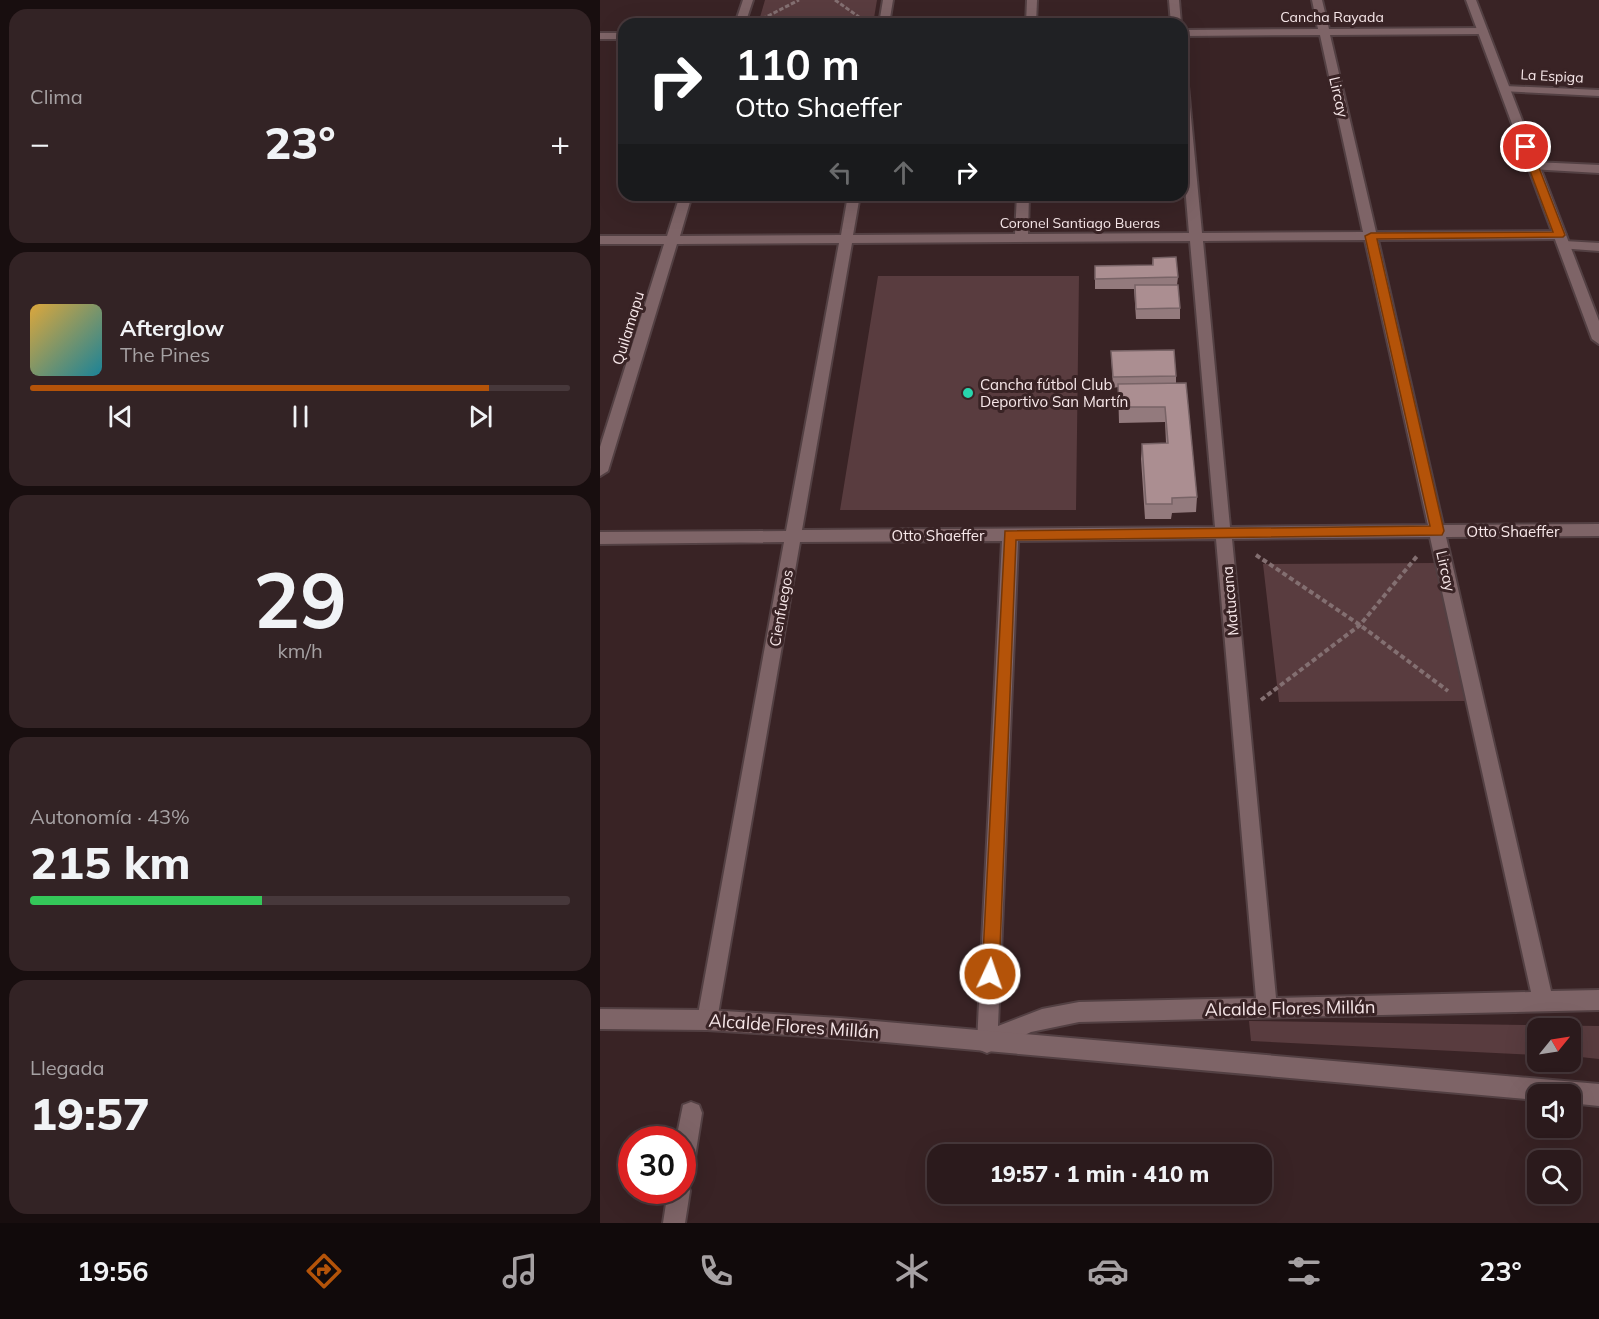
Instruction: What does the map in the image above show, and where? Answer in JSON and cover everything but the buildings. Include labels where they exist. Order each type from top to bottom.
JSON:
[{"type":"street","points":[[742,18],[748,0]]},
{"type":"street","points":[[885,18],[888,0]]},
{"type":"street","points":[[1030,18],[1032,0]]},
{"type":"street","points":[[1174,0],[1176,18]]},
{"type":"street","name":"Lircay","points":[[1317,0],[1543,1002]]},
{"type":"street","points":[[1471,0],[1599,337]]},
{"type":"street","name":"Cancha Rayada","points":[[1188,33],[1483,32]]},
{"type":"street","points":[[600,36],[618,36]]},
{"type":"street","name":"La Espiga","points":[[1504,89],[1599,93]]},
{"type":"street","name":"Matucana","points":[[1188,151],[1267,1008]]},
{"type":"street","points":[[1534,166],[1599,169]]},
{"type":"street","name":"Quilamapu","points":[[600,471],[685,201]]},
{"type":"street","name":"Cienfuegos","points":[[707,1020],[853,201]]},
{"type":"street","points":[[1021,238],[1023,201]]},
{"type":"street","name":"Coronel Santiago Bueras","points":[[600,240],[1371,236],[1562,240],[1599,248]]},
{"type":"street","name":"Otto Shaeffer","points":[[600,538],[1599,530]]},
{"type":"street","points":[[987,1043],[1010,535]]},
{"type":"street","name":"Alcalde Flores Millán","points":[[987,1043],[1025,1022],[1052,1015],[1599,1000]]},
{"type":"street","name":"Alcalde Flores Millán","points":[[600,1019],[707,1020],[840,1028],[987,1043],[1599,1095]]},
{"type":"street","points":[[689,1126],[691,1113]]},
{"type":"street","points":[[674,1223],[677,1204]]},
{"type":"path","points":[[764,18],[799,0]]},
{"type":"path","points":[[835,0],[860,18]]},
{"type":"path","points":[[1240,716],[1360,625],[1437,531]]},
{"type":"path","points":[[1223,533],[1360,625],[1479,714]]},
{"type":"shaded area","points":[[765,0],[877,0],[874,18],[760,18]]},
{"type":"shaded area","name":"Cancha fútbol Club Deportivo San Martín","points":[[878,276],[1079,276],[1076,510],[840,510]]},
{"type":"shaded area","points":[[1435,563],[1465,701],[1279,702],[1263,564]]},
{"type":"shaded area","points":[[1249,1021],[1527,1025],[1527,1055],[1251,1041]]},
{"type":"shaded area","points":[[1581,1026],[1599,1026],[1599,1059],[1581,1057]]},
{"type":"place","name":"Cancha fútbol Club Deportivo San Martín","points":[[968,393]]},
{"type":"route","points":[[990,974],[1010,535],[1437,531],[1371,236],[1560,235],[1526,147]]}]
